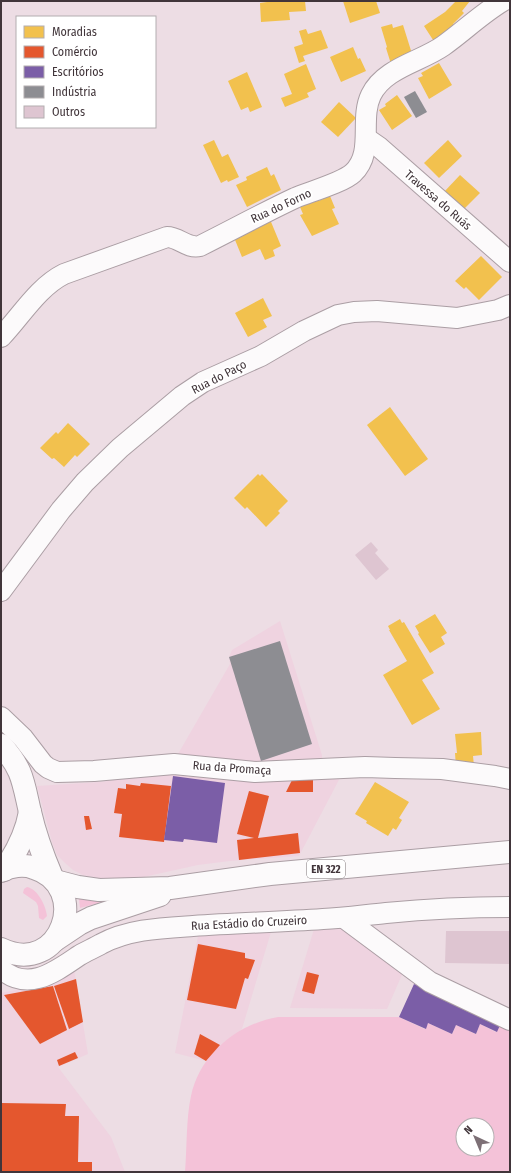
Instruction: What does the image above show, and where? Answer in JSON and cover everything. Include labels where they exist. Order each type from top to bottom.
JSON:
[{"type":"main road","name":"EN 322","points":[[1,745],[21,774],[43,857],[63,895],[65,914],[62,928],[55,940]]},
{"type":"main road","name":"EN 322","points":[[2,871],[14,856],[21,842],[30,812]]},
{"type":"main road","name":"EN 322","points":[[2,871],[16,866],[29,866],[41,870],[54,879],[78,887],[99,890],[158,888],[270,874],[510,852]]},
{"type":"main road","name":"EN 322","points":[[1,949],[10,953],[24,954],[36,952],[46,947],[79,924],[92,918],[191,885]]},
{"type":"street","name":"Rua do Forno","points":[[1,337],[45,287],[64,274],[166,237],[175,238],[191,247],[200,246],[295,198],[346,177],[354,172],[363,160],[366,138],[366,118],[369,101],[372,94],[381,82],[397,70],[438,50],[503,1]]},
{"type":"street","name":"Travessa do Ruás","points":[[366,138],[379,147],[510,262]]},
{"type":"street","name":"Rua do Paço","points":[[1,591],[61,510],[85,482],[120,448],[182,396],[203,382],[261,356],[304,331],[338,315],[354,312],[377,311],[457,318],[498,310],[510,305]]},
{"type":"street","name":"Rua da Promaça","points":[[1,717],[24,738],[43,764],[57,772],[94,771],[164,764],[255,772],[365,767],[442,769],[510,779]]},
{"type":"street","name":"Rua Estádio do Cruzeiro","points":[[1,968],[6,974],[22,979],[41,978],[50,975],[82,954],[105,942],[123,935],[145,930],[240,923],[344,918],[426,910],[510,907]]},
{"type":"street","points":[[344,918],[430,982],[510,1020]]},
{"type":"street","points":[[1,968],[24,954]]},
{"type":"shaded area","points":[[280,621],[322,755],[322,765],[273,765],[178,754],[230,664],[229,657],[232,650]]},
{"type":"shaded area","points":[[175,771],[341,776],[299,856],[230,861],[198,865],[139,878],[104,879],[83,875],[73,870],[57,855],[37,786],[100,782]]},
{"type":"shaded area","points":[[27,887],[31,888],[38,894],[43,903],[47,916],[43,920],[39,918],[38,906],[36,902],[23,893],[24,889]]},
{"type":"shaded area","points":[[79,899],[109,900],[80,908]]},
{"type":"shaded area","points":[[343,924],[404,970],[387,1009],[290,1008],[315,926]]},
{"type":"shaded area","points":[[271,932],[242,1029],[220,1045],[206,1061],[175,1053],[198,936]]},
{"type":"shaded area","points":[[74,969],[88,1054],[58,1067],[111,1137],[125,1172],[1,1172],[1,993],[53,982]]},
{"type":"shaded area","points":[[278,1017],[399,1017],[425,1029],[428,1023],[452,1034],[456,1025],[476,1034],[480,1024],[496,1032],[501,1023],[510,1028],[510,1172],[185,1172],[189,1105],[196,1081],[203,1067],[222,1043],[248,1026]]},
{"type":"building: Moradias","points":[[274,1],[305,1],[306,11],[289,12],[290,20],[261,22],[260,3]]},
{"type":"building: Moradias","points":[[343,1],[376,1],[380,13],[350,23]]},
{"type":"building: Moradias","points":[[456,1],[470,1],[462,11],[464,13],[453,24],[456,30],[435,43],[424,26],[445,12]]},
{"type":"building: Moradias","points":[[392,24],[393,28],[403,25],[413,57],[391,64],[381,27]]},
{"type":"building: Moradias","points":[[306,29],[308,34],[321,30],[328,48],[303,56],[305,61],[299,63],[294,47],[303,44],[299,31]]},
{"type":"building: Moradias","points":[[353,47],[358,59],[360,58],[366,71],[341,82],[330,57]]},
{"type":"building: Moradias","points":[[439,63],[452,85],[429,99],[418,78],[423,76],[421,73]]},
{"type":"building: Moradias","points":[[306,64],[316,89],[307,93],[309,97],[285,107],[281,98],[292,94],[284,74]]},
{"type":"building: Moradias","points":[[247,72],[262,107],[250,112],[248,107],[241,110],[228,81]]},
{"type":"building: Moradias","points":[[397,95],[412,116],[392,130],[379,110],[386,106],[385,104]]},
{"type":"building: Moradias","points":[[339,102],[356,118],[338,137],[321,122]]},
{"type":"building: Moradias","points":[[214,140],[222,157],[228,154],[239,177],[228,182],[227,180],[221,183],[203,145]]},
{"type":"building: Moradias","points":[[448,140],[462,156],[439,178],[424,163]]},
{"type":"building: Moradias","points":[[267,167],[271,176],[274,174],[281,190],[247,207],[236,185],[247,180],[246,177]]},
{"type":"building: Moradias","points":[[460,175],[480,193],[463,210],[444,192]]},
{"type":"building: Moradias","points":[[330,196],[335,208],[332,209],[339,224],[312,236],[300,215],[303,214],[300,207],[317,199],[318,201]]},
{"type":"building: Moradias","points":[[269,217],[281,246],[273,250],[275,256],[265,260],[260,249],[242,257],[233,235]]},
{"type":"building: Moradias","points":[[481,256],[502,277],[479,300],[466,287],[464,289],[455,281]]},
{"type":"building: Moradias","points":[[263,298],[272,316],[263,320],[267,327],[248,337],[235,313]]},
{"type":"building: Moradias","points":[[390,407],[428,459],[405,476],[367,425]]},
{"type":"building: Moradias","points":[[68,423],[90,444],[77,457],[75,455],[64,467],[40,448],[56,432],[58,434]]},
{"type":"building: Moradias","points":[[258,474],[260,476],[262,474],[288,501],[278,511],[280,513],[266,527],[247,507],[245,509],[234,498]]},
{"type":"building: Moradias","points":[[435,614],[447,633],[441,637],[445,644],[430,653],[418,634],[419,633],[415,626]]},
{"type":"building: Moradias","points":[[400,619],[402,623],[404,622],[434,673],[422,680],[440,709],[412,725],[383,675],[407,661],[388,626]]},
{"type":"building: Moradias","points":[[481,732],[482,755],[473,756],[474,766],[456,767],[455,753],[457,753],[455,734]]},
{"type":"building: Moradias","points":[[375,782],[409,802],[399,818],[402,820],[396,830],[393,828],[388,836],[366,823],[367,821],[355,814]]},
{"type":"building: Comércio","points":[[313,779],[313,792],[286,792],[292,780]]},
{"type":"building: Comércio","points":[[141,783],[171,786],[164,842],[119,837],[122,814],[114,813],[118,788],[126,789],[126,784],[140,786]]},
{"type":"building: Comércio","points":[[249,791],[269,796],[258,838],[298,833],[300,853],[239,860],[237,840],[254,838],[237,834]]},
{"type":"building: Comércio","points":[[84,816],[89,816],[92,829],[86,830]]},
{"type":"building: Comércio","points":[[198,944],[245,953],[245,958],[255,960],[248,979],[245,978],[236,1009],[187,1000]]},
{"type":"building: Comércio","points":[[307,972],[319,975],[314,994],[302,991]]},
{"type":"building: Comércio","points":[[76,979],[83,1022],[69,1029],[54,986]]},
{"type":"building: Comércio","points":[[53,986],[67,1030],[40,1044],[4,995]]},
{"type":"building: Comércio","points":[[200,1034],[220,1045],[206,1061],[194,1054]]},
{"type":"building: Comércio","points":[[75,1052],[78,1058],[59,1066],[57,1060]]},
{"type":"building: Comércio","points":[[1,1103],[66,1104],[65,1116],[79,1116],[78,1162],[92,1162],[92,1172],[1,1172]]},
{"type":"building: Escritórios","points":[[173,776],[225,783],[217,843],[184,839],[183,842],[164,840]]},
{"type":"building: Escritórios","points":[[414,984],[501,1023],[497,1032],[480,1024],[476,1034],[456,1025],[452,1034],[428,1023],[426,1029],[399,1017]]},
{"type":"building: Indústria","points":[[415,91],[427,112],[416,118],[404,97]]},
{"type":"building: Indústria","points":[[280,641],[312,744],[261,761],[229,657]]},
{"type":"building: Outros","points":[[371,542],[378,550],[375,553],[389,569],[376,580],[355,555]]},
{"type":"building: Outros","points":[[446,931],[510,931],[510,964],[445,963]]}]
